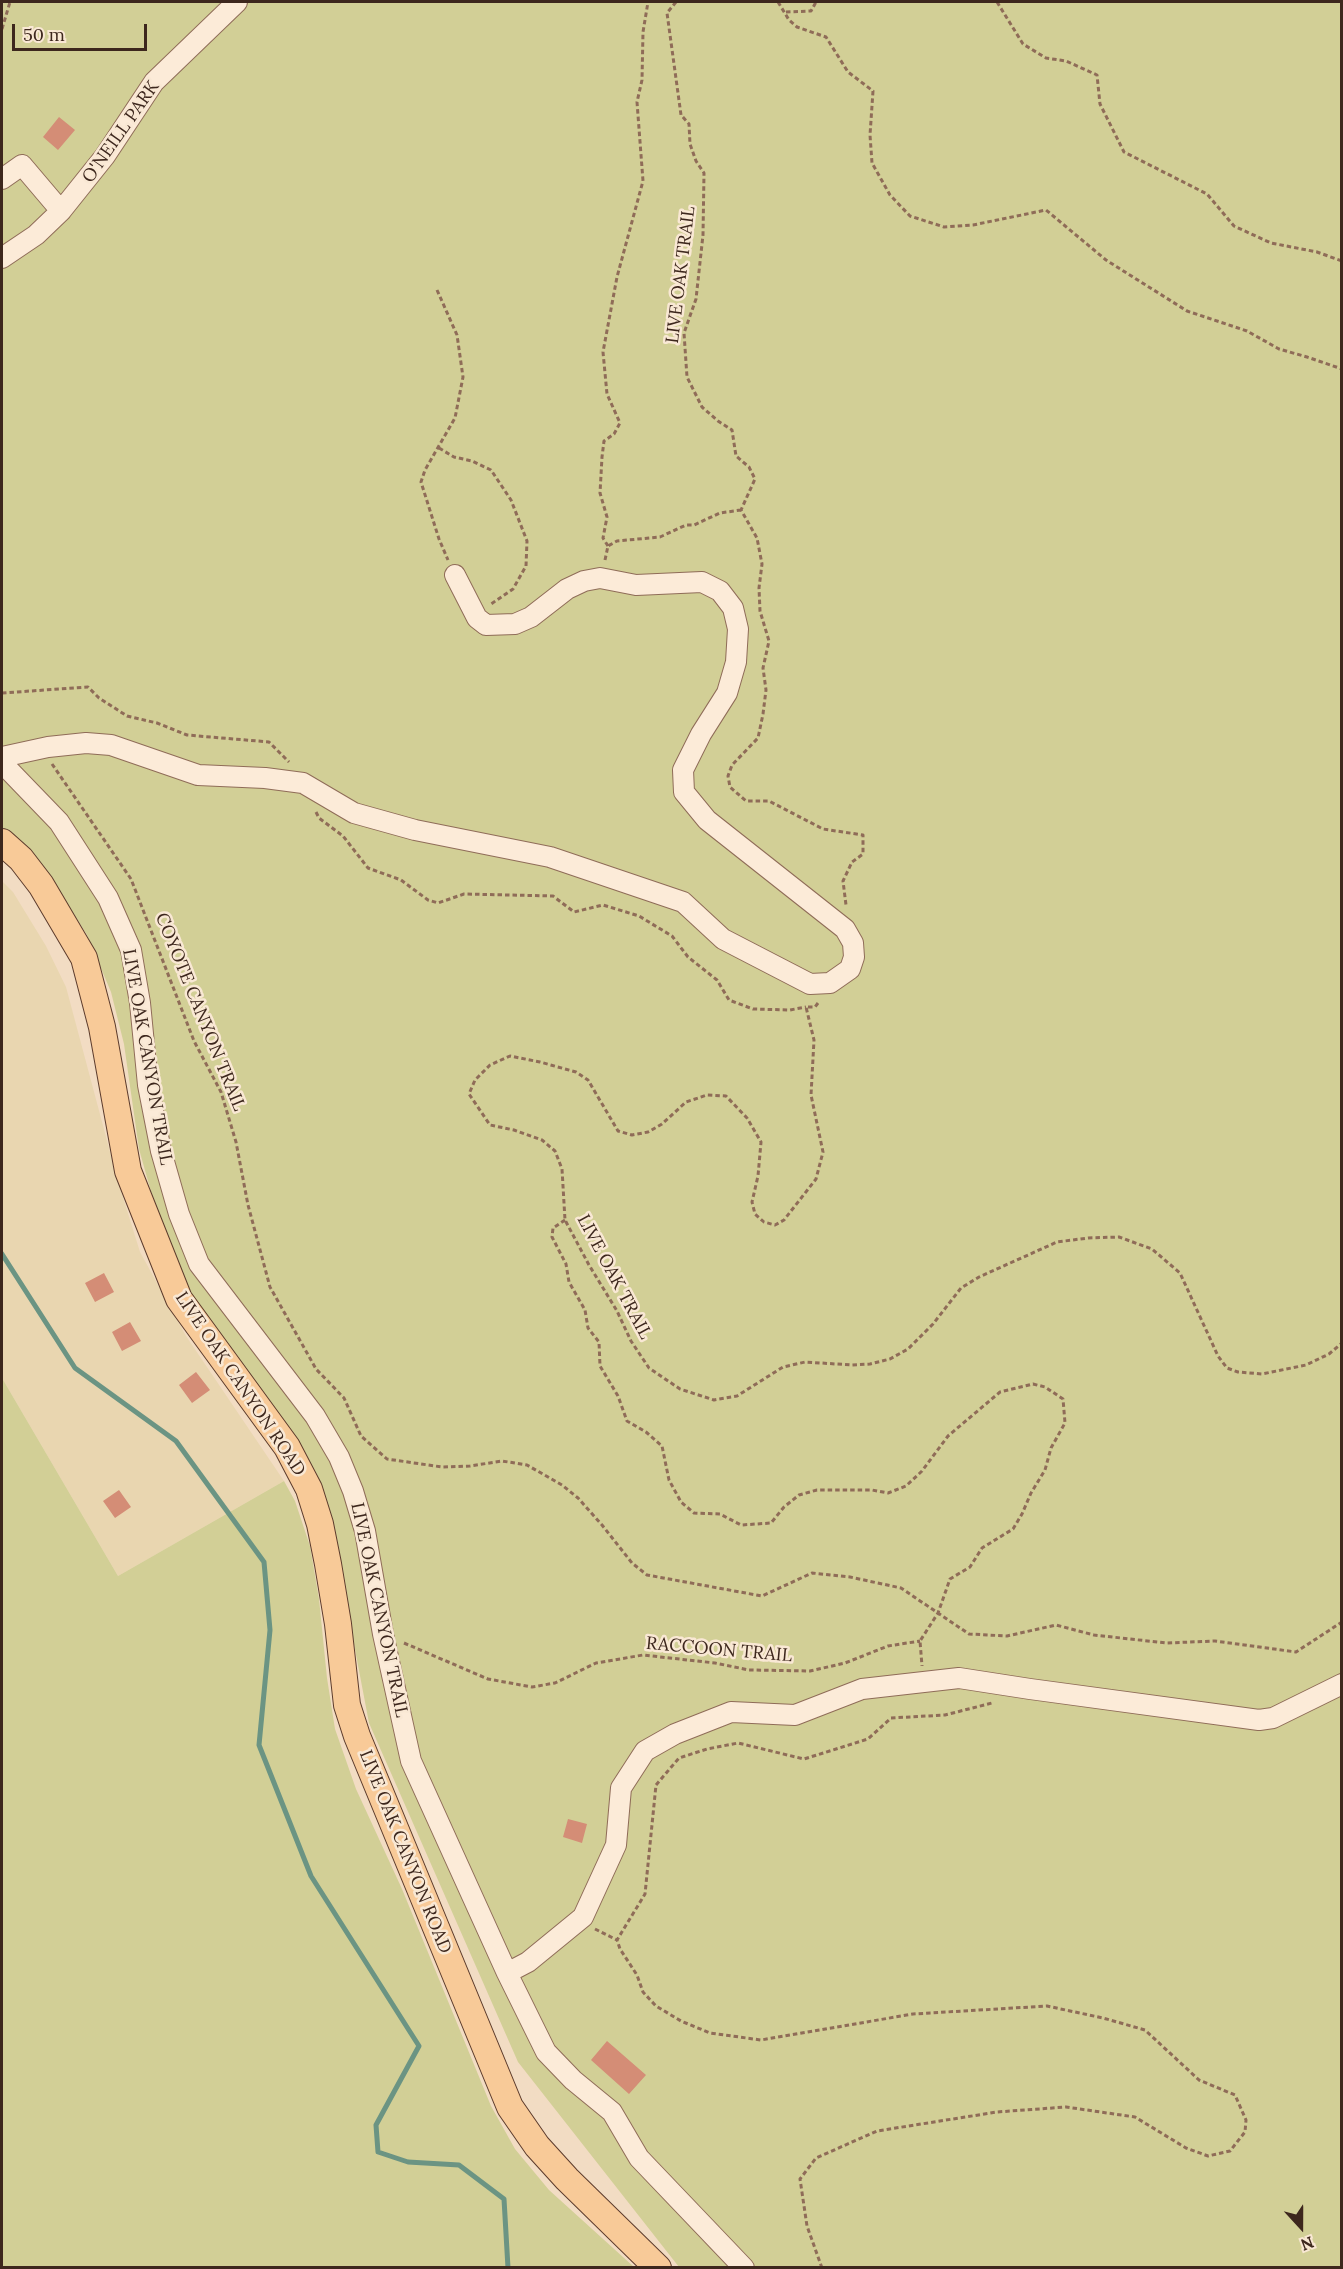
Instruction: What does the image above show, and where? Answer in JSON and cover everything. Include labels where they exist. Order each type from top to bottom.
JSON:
[{"type":"main road","name":"LIVE OAK CANYON ROAD","points":[[2,842],[21,859],[41,885],[84,958],[102,1027],[128,1171],[179,1299],[287,1447],[309,1489],[320,1524],[328,1564],[338,1624],[347,1705],[353,1725],[384,1806],[510,2107],[537,2146],[567,2179],[658,2268]]},
{"type":"street","name":"O'NEILL PARK","points":[[2,258],[36,235],[61,211],[105,156],[154,82],[237,2]]},
{"type":"street","points":[[2,179],[22,165],[61,211]]},
{"type":"street","points":[[2,757],[48,747],[86,743],[111,745],[198,776],[265,778],[303,783],[354,813],[415,830],[550,857],[684,902],[723,939],[798,979],[819,985],[830,983],[850,969],[854,957],[853,943],[845,929],[707,820],[684,792],[683,770],[728,693],[736,662],[738,629],[733,608],[720,591],[702,582],[636,585],[600,578],[584,581],[567,590],[531,617],[515,624],[486,625],[477,618],[455,574]]},
{"type":"street","name":"LIVE OAK CANYON TRAIL","points":[[2,763],[58,822],[108,898],[130,950],[140,1003],[148,1085],[161,1151],[179,1214],[199,1264],[315,1416],[339,1457],[353,1491],[365,1531],[383,1634],[411,1761],[507,1973],[546,2052],[573,2080],[612,2112],[639,2158],[744,2268]]},
{"type":"street","points":[[507,1973],[528,1962],[584,1917],[616,1845],[621,1788],[645,1751],[675,1734],[731,1712],[795,1715],[862,1689],[959,1678],[1259,1720],[1273,1718],[1341,1684]]},
{"type":"path","points":[[2,29],[10,2]]},
{"type":"path","points":[[600,578],[608,546],[603,538],[607,518],[600,493],[604,441],[614,434],[621,423],[607,394],[603,352],[617,277],[643,181],[636,102],[642,80],[643,32],[648,2]]},
{"type":"path","name":"LIVE OAK TRAIL","points":[[676,2],[667,13],[681,114],[689,124],[690,144],[696,161],[704,173],[703,235],[696,299],[684,333],[687,377],[702,407],[732,430],[736,456],[749,467],[755,479],[741,510]]},
{"type":"path","points":[[778,2],[796,27],[826,37],[848,72],[873,91],[870,135],[872,163],[890,195],[910,216],[944,227],[973,225],[1046,210],[1106,260],[1187,311],[1247,331],[1279,349],[1341,369]]},
{"type":"path","points":[[786,12],[811,10],[816,2]]},
{"type":"path","points":[[997,2],[1023,44],[1046,58],[1066,61],[1097,75],[1100,104],[1124,152],[1207,194],[1234,226],[1270,243],[1317,252],[1341,261]]},
{"type":"path","points":[[437,290],[457,335],[463,377],[455,418],[425,470],[421,482],[439,539],[455,574]]},
{"type":"path","points":[[439,448],[454,457],[472,461],[491,470],[511,500],[527,541],[526,566],[513,589],[477,618]]},
{"type":"path","points":[[608,546],[617,541],[660,537],[720,513],[741,510],[757,538],[762,564],[759,588],[760,611],[769,641],[763,668],[766,690],[764,714],[758,738],[732,765],[728,776],[729,787],[746,801],[769,801],[823,829],[863,835],[863,854],[852,862],[843,881],[845,903],[852,912]]},
{"type":"path","name":"COYOTE CANYON TRAIL","points":[[48,747],[52,764],[130,879],[194,1041],[221,1092],[237,1142],[248,1205],[270,1287],[316,1369],[344,1398],[361,1436],[387,1459],[442,1467],[502,1461],[527,1465],[562,1485],[578,1498],[602,1524],[632,1563],[647,1575],[762,1596],[812,1573],[850,1577],[901,1588],[969,1634],[1007,1636],[1056,1625],[1094,1635],[1166,1643],[1215,1641],[1296,1652],[1341,1622]]},
{"type":"path","name":"LIVE OAK TRAIL","points":[[830,983],[815,1006],[806,1007],[814,1040],[811,1095],[822,1152],[816,1179],[784,1220],[775,1225],[764,1222],[755,1214],[752,1202],[758,1176],[761,1142],[747,1118],[726,1096],[707,1095],[687,1101],[662,1124],[648,1132],[632,1135],[618,1131],[588,1080],[576,1072],[510,1056],[490,1065],[475,1080],[469,1094],[490,1125],[514,1130],[542,1140],[555,1151],[562,1169],[565,1220],[617,1311],[631,1341],[649,1368],[680,1389],[714,1400],[737,1396],[783,1367],[805,1362],[870,1364],[890,1359],[908,1349],[933,1324],[961,1288],[979,1277],[1057,1242],[1088,1238],[1119,1237],[1152,1249],[1180,1273],[1218,1356],[1227,1368],[1238,1372],[1262,1374],[1306,1365],[1329,1354],[1341,1343]]},
{"type":"path","points":[[565,1220],[553,1228],[552,1237],[566,1264],[569,1282],[585,1310],[588,1328],[599,1342],[600,1366],[618,1396],[627,1421],[646,1432],[662,1446],[669,1480],[681,1502],[694,1513],[720,1514],[741,1525],[756,1524],[771,1522],[799,1495],[817,1490],[872,1490],[888,1493],[906,1486],[922,1471],[948,1436],[1000,1392],[1033,1384],[1045,1387],[1063,1399],[1065,1423],[1051,1448],[1045,1470],[1031,1492],[1013,1529],[982,1548],[970,1567],[950,1579],[938,1613],[920,1641],[924,1681]]},
{"type":"path","name":"RACCOON TRAIL","points":[[383,1634],[488,1679],[532,1687],[555,1683],[596,1663],[643,1655],[715,1663],[749,1670],[810,1671],[845,1663],[888,1646],[920,1641]]},
{"type":"path","points":[[617,1940],[645,1894],[656,1785],[679,1758],[707,1749],[738,1743],[804,1759],[868,1739],[891,1718],[945,1715],[983,1704],[1001,1702]]},
{"type":"path","points":[[584,1917],[592,1928],[617,1940],[620,1949],[637,1975],[643,1992],[656,2006],[681,2021],[710,2033],[760,2040],[913,2014],[1047,2006],[1145,2030],[1199,2080],[1235,2095],[1246,2120],[1245,2132],[1230,2151],[1208,2156],[1186,2148],[1135,2117],[1066,2107],[997,2112],[877,2131],[816,2158],[800,2179],[807,2226],[822,2268]]},
{"type":"shaded area","points":[[2,2],[1341,2],[1341,2267],[679,2267],[518,2062],[369,1723],[333,1534],[193,1305],[157,1213],[139,1149],[124,1044],[111,992],[87,935],[53,881],[21,842],[2,827]]},
{"type":"shaded area","points":[[2,881],[13,892],[46,946],[66,987],[117,1178],[140,1252],[186,1336],[284,1481],[118,1576],[2,1378]]},
{"type":"shaded area","points":[[2,1378],[118,1576],[284,1481],[295,1501],[310,1546],[335,1729],[356,1789],[402,1889],[491,2106],[515,2149],[549,2190],[634,2267],[2,2267]]},
{"type":"building","points":[[59,117],[75,130],[58,150],[43,137]]},
{"type":"building","points":[[104,1273],[114,1292],[95,1302],[85,1283]]},
{"type":"building","points":[[130,1322],[141,1341],[122,1351],[112,1332]]},
{"type":"building","points":[[196,1372],[210,1390],[192,1403],[179,1385]]},
{"type":"building","points":[[119,1490],[131,1507],[115,1518],[103,1501]]},
{"type":"building","points":[[568,1819],[587,1824],[582,1843],[563,1837]]},
{"type":"building","points":[[607,2041],[646,2075],[629,2094],[591,2060]]},
{"type":"waterway","points":[[2,1254],[75,1368],[176,1441],[264,1562],[270,1630],[259,1745],[311,1876],[419,2046],[376,2125],[378,2152],[408,2162],[459,2165],[504,2199],[508,2268]]}]
